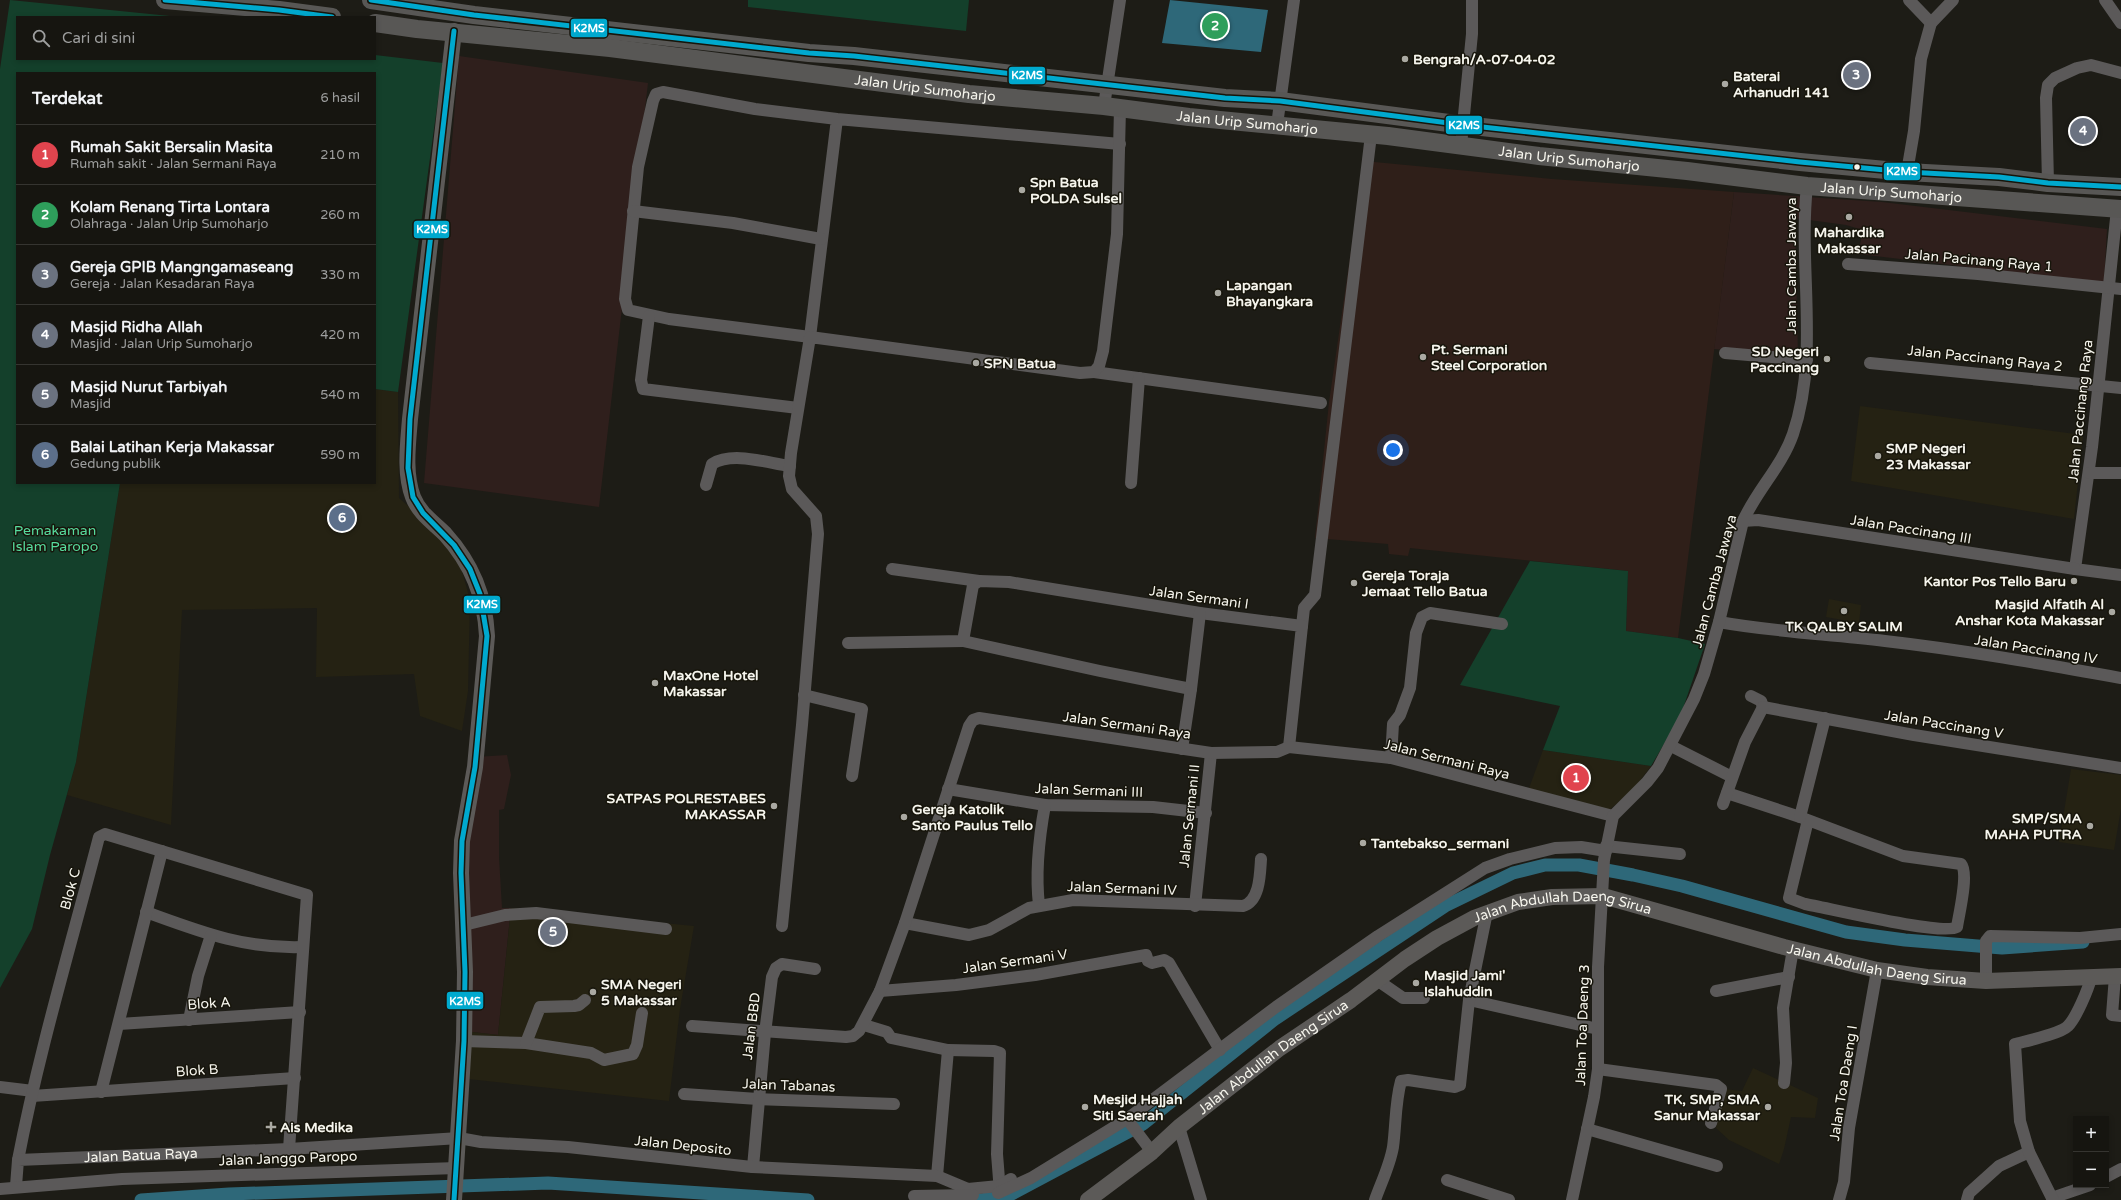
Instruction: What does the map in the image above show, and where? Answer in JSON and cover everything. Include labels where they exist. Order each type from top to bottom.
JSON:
[{"type":"highway","points":[[165,0],[279,10],[324,16]]},
{"type":"highway","name":"Jalan Urip Sumoharjo","points":[[371,0],[451,12],[611,29],[809,53],[854,56],[1224,98],[1280,101],[1464,125],[1602,140],[1907,172],[1999,177],[2048,183],[2120,187]]},
{"type":"highway","name":"Jalan Urip Sumoharjo","points":[[376,23],[630,50],[969,94],[1112,106],[1807,186],[2119,209]]},
{"type":"highway","points":[[852,79],[854,56]]},
{"type":"highway","points":[[1599,163],[1602,140]]},
{"type":"highway","points":[[1687,171],[1690,149]]},
{"type":"highway","points":[[2119,209],[2120,187]]},
{"type":"main road","points":[[454,31],[410,419],[408,472],[410,486],[416,504],[460,552],[471,569],[478,582],[486,615],[487,636],[475,767],[462,841],[461,873],[464,925],[464,1041],[454,1200]]},
{"type":"main road","name":"Jalan Abdullah Daeng Sirua","points":[[1097,1197],[1149,1148],[1179,1127],[1280,1048],[1351,1000],[1377,980],[1437,938],[1487,912],[1518,902],[1532,899],[1577,896],[1603,892],[1793,949],[1877,970],[1927,977],[2091,978],[2118,976]]},
{"type":"street","points":[[1094,372],[1099,366],[1103,351],[1117,234],[1120,144],[1108,84],[1120,0]]},
{"type":"street","points":[[1277,125],[1294,0]]},
{"type":"street","points":[[1461,146],[1472,34],[1472,0]]},
{"type":"street","points":[[1909,0],[1931,23]]},
{"type":"street","points":[[1907,172],[1914,131],[1921,59],[1931,23],[1953,0]]},
{"type":"street","points":[[2105,0],[2121,23]]},
{"type":"street","points":[[610,48],[611,29]]},
{"type":"street","points":[[630,50],[632,32]]},
{"type":"street","points":[[2048,183],[2046,98],[2048,85],[2062,74],[2085,66],[2101,67],[2121,73]]},
{"type":"street","points":[[1120,144],[837,119],[755,109],[663,92],[658,93],[650,113],[641,152],[633,211],[625,305],[628,310],[649,316],[1080,373],[1094,372],[1321,403]]},
{"type":"street","points":[[782,926],[804,695],[818,524],[812,509],[792,489],[789,476],[798,408],[810,337],[837,119]]},
{"type":"street","points":[[1289,747],[1304,608],[1315,595],[1371,135]]},
{"type":"street","name":"Jalan Camba Jawaya","points":[[1613,816],[1647,782],[1658,768],[1671,746],[1697,693],[1719,622],[1743,521],[1750,506],[1782,457],[1793,436],[1800,407],[1807,360],[1804,213],[1807,186]]},
{"type":"street","name":"Jalan Paccinang Raya","points":[[2075,570],[2088,473],[2108,287],[2119,209]]},
{"type":"street","points":[[633,211],[733,223],[821,239]]},
{"type":"street","name":"Jalan Pacinang Raya 1","points":[[1848,264],[1978,274],[2121,289]]},
{"type":"street","points":[[649,316],[641,380],[644,389],[798,408]]},
{"type":"street","points":[[1725,353],[1807,360]]},
{"type":"street","name":"Jalan Paccinang Raya 2","points":[[1870,363],[2121,388]]},
{"type":"street","points":[[1131,483],[1139,378]]},
{"type":"street","points":[[706,485],[712,464],[719,460],[731,458],[790,466]]},
{"type":"street","points":[[2088,473],[2121,473]]},
{"type":"street","name":"Jalan Paccinang III","points":[[1743,521],[1758,520],[2075,570]]},
{"type":"street","name":"Jalan Sermani I","points":[[892,570],[976,583],[1009,582],[1200,613],[1302,626]]},
{"type":"street","points":[[2075,570],[2121,575]]},
{"type":"street","points":[[963,641],[976,583]]},
{"type":"street","points":[[1182,749],[1200,613]]},
{"type":"street","points":[[1391,758],[1393,724],[1400,715],[1410,688],[1416,634],[1422,617],[1430,613],[1502,624]]},
{"type":"street","name":"Jalan Paccinang IV","points":[[1719,622],[1758,629],[1827,634],[1886,641],[2121,678]]},
{"type":"street","points":[[848,643],[963,641],[1191,689]]},
{"type":"street","points":[[804,695],[862,709],[852,776]]},
{"type":"street","points":[[1751,696],[1760,701],[1763,707],[1745,742],[1725,798],[1804,819],[1903,856],[1962,864],[1964,867],[1964,879],[1957,927],[1944,929],[1916,926],[1805,904],[1788,898],[1804,819],[1825,718]]},
{"type":"street","name":"Jalan Paccinang V","points":[[1763,707],[1914,735],[2121,768]]},
{"type":"street","name":"Jalan Sermani Raya","points":[[765,1033],[849,1037],[856,1034],[864,1025],[880,991],[905,923],[969,726],[973,720],[979,718],[1182,749],[1211,752],[1277,752],[1289,747],[1391,758],[1613,816]]},
{"type":"street","points":[[1671,746],[1732,777]]},
{"type":"street","name":"Jalan Sermani II","points":[[1195,906],[1206,813],[1211,752]]},
{"type":"street","name":"Jalan Sermani III","points":[[948,790],[1045,805],[1152,807],[1206,813]]},
{"type":"street","points":[[1039,905],[1037,876],[1040,835],[1045,805]]},
{"type":"street","points":[[1603,892],[1605,852],[1613,816]]},
{"type":"street","name":"Blok C","points":[[18,1160],[32,1093],[61,976],[99,837],[105,834],[234,871],[307,895],[302,946]]},
{"type":"street","points":[[914,1196],[928,1197],[1000,1189],[1031,1178],[1130,1122],[1276,1007],[1378,936],[1485,868],[1510,859],[1555,848],[1581,847],[1605,852],[1680,854]]},
{"type":"street","points":[[101,1092],[162,851]]},
{"type":"street","name":"Jalan Sermani IV","points":[[905,923],[969,935],[989,930],[1021,912],[1039,905],[1073,900],[1238,907],[1251,903],[1258,885],[1260,859]]},
{"type":"street","name":"Jalan Toa Daeng 3","points":[[1572,1200],[1598,1069],[1598,967],[1603,892]]},
{"type":"street","points":[[146,912],[211,935],[268,947],[302,946],[300,1012],[290,1149]]},
{"type":"street","points":[[1375,1200],[1389,1164],[1393,1147],[1395,1111],[1401,1082],[1412,1081],[1455,1087],[1460,1085],[1469,1000],[1487,912]]},
{"type":"street","points":[[464,925],[505,915],[536,913],[666,930]]},
{"type":"street","points":[[1986,978],[1986,941],[1990,936],[2080,938],[2121,934]]},
{"type":"street","points":[[189,1020],[198,976],[211,935]]},
{"type":"street","points":[[1784,1083],[1786,1063],[1784,1008],[1793,949]]},
{"type":"street","name":"Jalan Sermani V","points":[[880,991],[956,985],[1035,975],[1146,955],[1148,961],[1152,963],[1167,961],[1170,963],[1220,1050]]},
{"type":"street","name":"Jalan BBD","points":[[753,1167],[765,1033],[772,984],[776,968],[782,964],[814,969]]},
{"type":"street","name":"Jalan Toa Daeng I","points":[[1839,1200],[1844,1182],[1849,1128],[1877,970]]},
{"type":"street","points":[[2118,976],[2112,1015],[2121,1016]]},
{"type":"street","points":[[1716,991],[1788,977]]},
{"type":"street","points":[[2082,1188],[2053,1199],[2029,1152],[2020,1121],[2015,1044],[2049,1035],[2068,1026],[2087,992],[2091,978]]},
{"type":"street","points":[[1377,980],[1403,998],[1424,998]]},
{"type":"street","points":[[526,1043],[540,1007],[574,1006],[581,1004],[585,1000]]},
{"type":"street","points":[[1469,1000],[1598,1029]]},
{"type":"street","name":"Blok A","points":[[119,1024],[300,1012]]},
{"type":"street","points":[[464,1041],[526,1043],[591,1052],[604,1060],[633,1054],[637,1046],[642,1013]]},
{"type":"street","points":[[864,1025],[887,1032],[891,1038],[948,1050],[994,1051],[1000,1053],[997,1154],[1000,1189]]},
{"type":"street","points":[[692,1026],[765,1033]]},
{"type":"street","points":[[928,1197],[933,1177],[948,1050]]},
{"type":"street","points":[[1598,1069],[1716,1085],[1721,1089],[1711,1123]]},
{"type":"street","name":"Blok B","points":[[0,1087],[32,1093],[101,1092],[295,1078]]},
{"type":"street","name":"Jalan Tabanas","points":[[684,1094],[758,1099],[894,1104]]},
{"type":"street","points":[[1130,1122],[1149,1148]]},
{"type":"street","points":[[1179,1127],[1201,1200]]},
{"type":"street","points":[[1587,1129],[1717,1166]]},
{"type":"street","name":"Jalan Deposito","points":[[459,1138],[500,1143],[568,1147],[753,1167],[933,1177]]},
{"type":"street","name":"Jalan Batua Raya","points":[[18,1160],[290,1149],[459,1138]]},
{"type":"street","points":[[1967,1200],[1969,1193],[1999,1166],[2029,1152]]},
{"type":"street","points":[[16,1186],[18,1160]]},
{"type":"street","points":[[2109,1175],[2121,1169]]},
{"type":"street","name":"Jalan Janggo Paropo","points":[[0,1189],[16,1186],[208,1175],[457,1171]]},
{"type":"street","points":[[933,1177],[968,1189],[1000,1189],[1011,1178]]},
{"type":"street","points":[[1447,1180],[1510,1200]]},
{"type":"shaded area","points":[[459,56],[648,83],[599,507],[424,483]]},
{"type":"shaded area","points":[[1364,161],[1552,179],[1734,192],[1678,638],[1626,631],[1628,571],[1410,548],[1408,556],[1389,554],[1388,544],[1315,538],[1329,402]]},
{"type":"shaded area","points":[[1734,192],[1882,202],[2107,229],[2104,283],[1858,254],[1863,230],[1846,225],[1795,218],[1798,357],[1714,349]]},
{"type":"shaded area","points":[[376,389],[398,392],[399,498],[424,520],[460,564],[470,600],[468,691],[462,731],[420,716],[414,674],[316,677],[317,608],[182,610],[171,825],[67,795],[76,762],[120,484],[376,484]]},
{"type":"shaded area","points":[[1860,406],[2083,435],[2074,519],[1851,481]]},
{"type":"shaded area","name":"TK QALBY SALIM","points":[[1829,599],[1861,605],[1859,623],[1826,617]]},
{"type":"shaded area","points":[[1543,750],[1651,766],[1635,787],[1605,814],[1528,791]]},
{"type":"shaded area","points":[[507,755],[511,775],[504,809],[499,810],[499,857],[502,908],[511,908],[498,1035],[472,1032],[467,835],[475,757]]},
{"type":"shaded area","name":"SMP/SMA MAHA PUTRA","points":[[2071,769],[2121,775],[2121,809],[2114,850],[2059,842]]},
{"type":"shaded area","name":"SMA Negeri 5 Makassar","points":[[511,908],[694,926],[680,1009],[669,1101],[468,1079],[472,1032],[498,1035]]},
{"type":"shaded area","name":"TK, SMP, SMA Sanur Makassar","points":[[1753,1068],[1818,1098],[1815,1118],[1791,1117],[1779,1164],[1729,1140],[1716,1128],[1724,1089],[1742,1091]]},
{"type":"green space","name":"Pemakaman Islam Paropo","points":[[10,0],[170,16],[16,16],[16,60],[376,60],[376,55],[443,63],[398,392],[376,389],[376,72],[16,72],[16,484],[120,484],[76,762],[50,855],[32,929],[0,988],[0,69]]},
{"type":"green space","points":[[748,0],[969,0],[966,31],[748,7]]},
{"type":"green space","points":[[1530,561],[1628,571],[1626,631],[1678,638],[1705,644],[1680,717],[1651,766],[1543,750],[1560,706],[1460,685]]},
{"type":"water","points":[[1170,0],[1268,10],[1261,52],[1162,43]]},
{"type":"waterway","points":[[980,1200],[1006,1197],[1143,1124],[1275,1019],[1445,906],[1513,873],[1545,865],[1579,865],[1633,875],[1682,886],[1846,932],[1905,940],[2002,948],[2083,942]]},
{"type":"waterway","points":[[141,1200],[229,1194],[548,1183],[808,1200]]},
{"type":"transit line","name":"K2MS","points":[[165,0],[279,10],[324,16]]},
{"type":"transit line","name":"K2MS","points":[[371,0],[474,15],[809,53],[854,56],[1225,98],[1280,101],[1464,125],[1800,162],[1907,172],[1999,177],[2048,183],[2121,187]]},
{"type":"transit line","name":"K2MS","points":[[454,31],[410,419],[408,468],[413,497],[423,513],[454,545],[470,569],[480,594],[487,636],[475,767],[462,841],[461,873],[465,972],[464,1041],[454,1200]]},
{"type":"place","name":"Kolam Renang Tirta Lontara","points":[[1215,26]]},
{"type":"place","name":"Bengrah/A-07-04-02","points":[[1405,59]]},
{"type":"place","name":"Gereja GPIB Mangngamaseang","points":[[1856,75]]},
{"type":"place","name":"Baterai Arhanudri 141","points":[[1725,84]]},
{"type":"place","name":"Masjid Ridha Allah","points":[[2083,131]]},
{"type":"place","name":"Spn Batua POLDA Sulsel","points":[[1022,190]]},
{"type":"place","name":"Mahardika Makassar","points":[[1849,217]]},
{"type":"place","name":"Lapangan Bhayangkara","points":[[1218,293]]},
{"type":"place","name":"Pt. Sermani Steel Corporation","points":[[1423,357]]},
{"type":"place","name":"SD Negeri Paccinang","points":[[1827,359]]},
{"type":"place","name":"SPN Batua","points":[[976,363]]},
{"type":"place","name":"SMP Negeri 23 Makassar","points":[[1878,456]]},
{"type":"place","name":"Balai Latihan Kerja Makassar","points":[[342,518]]},
{"type":"place","name":"Kantor Pos Tello Baru","points":[[2074,581]]},
{"type":"place","name":"Gereja Toraja Jemaat Tello Batua","points":[[1354,583]]},
{"type":"place","name":"TK QALBY SALIM","points":[[1844,611]]},
{"type":"place","name":"Masjid Alfatih Al Anshar Kota Makassar","points":[[2112,612]]},
{"type":"place","name":"MaxOne Hotel Makassar","points":[[655,683]]},
{"type":"place","name":"Rumah Sakit Bersalin Masita","points":[[1576,778]]},
{"type":"place","name":"SATPAS POLRESTABES MAKASSAR","points":[[774,806]]},
{"type":"place","name":"Gereja Katolik Santo Paulus Tello","points":[[904,817]]},
{"type":"place","name":"SMP/SMA MAHA PUTRA","points":[[2090,826]]},
{"type":"place","name":"Tantebakso_sermani","points":[[1363,843]]},
{"type":"place","name":"Masjid Nurut Tarbiyah","points":[[553,932]]},
{"type":"place","name":"Masjid Jami' Islahuddin","points":[[1416,983]]},
{"type":"place","name":"SMA Negeri 5 Makassar","points":[[593,992]]},
{"type":"place","name":"Mesjid Hajjah Siti Saerah","points":[[1085,1107]]},
{"type":"place","name":"TK, SMP, SMA Sanur Makassar","points":[[1768,1107]]},
{"type":"place","name":"Ais Medika","points":[[271,1127]]}]
